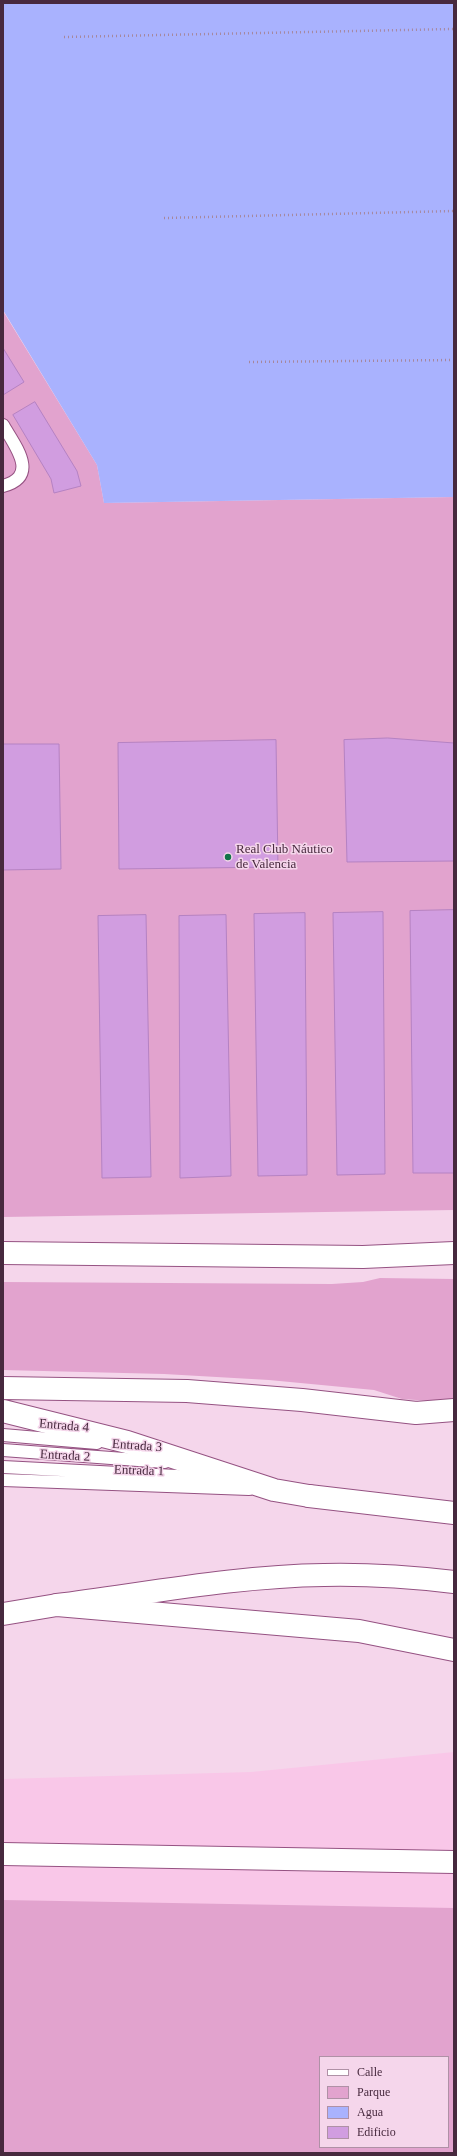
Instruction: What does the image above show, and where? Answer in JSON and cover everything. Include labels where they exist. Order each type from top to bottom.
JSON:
[{"type":"main road","points":[[3,1253],[362,1257],[454,1262]]},
{"type":"main road","points":[[362,1257],[454,1253]]},
{"type":"main road","points":[[3,1388],[187,1391],[302,1400],[416,1413],[454,1410]]},
{"type":"main road","points":[[3,1411],[94,1433],[146,1448],[274,1490],[309,1496],[454,1514]]},
{"type":"main road","points":[[3,1614],[57,1605],[266,1578],[323,1575],[384,1575],[454,1582]]},
{"type":"main road","points":[[57,1605],[359,1631],[454,1650]]},
{"type":"main road","points":[[3,1854],[454,1862]]},
{"type":"lane","points":[[3,425],[22,457],[22,473],[15,483],[3,486]]},
{"type":"lane","points":[[3,1422],[94,1433]]},
{"type":"lane","name":"Entrada 4","points":[[3,1434],[146,1448]]},
{"type":"lane","name":"Entrada 3","points":[[3,1450],[196,1465]]},
{"type":"lane","name":"Entrada 2","points":[[3,1467],[245,1480]]},
{"type":"lane","name":"Entrada 1","points":[[3,1480],[274,1490]]},
{"type":"path","points":[[64,37],[454,29]]},
{"type":"path","points":[[164,218],[454,211]]},
{"type":"path","points":[[249,362],[454,360]]},
{"type":"shaded area","points":[[454,1752],[454,2153],[3,2153],[3,1779],[251,1772]]},
{"type":"green space","name":"Real Club Náutico de Valencia","points":[[3,311],[97,465],[104,503],[454,497],[454,1210],[3,1217]]},
{"type":"green space","points":[[380,1278],[454,1279],[454,1399],[445,1402],[402,1399],[374,1390],[269,1380],[164,1374],[3,1370],[3,1282],[332,1284],[363,1282]]},
{"type":"green space","points":[[3,1900],[454,1908],[454,2153],[3,2153]]},
{"type":"water","points":[[3,3],[454,3],[454,497],[104,503],[97,465],[3,310]]},
{"type":"building","points":[[3,348],[24,382],[3,395]]},
{"type":"building","points":[[35,402],[77,471],[81,486],[54,493],[51,479],[13,415]]},
{"type":"building","points":[[388,738],[454,743],[454,861],[347,862],[344,740]]},
{"type":"building","points":[[276,740],[278,867],[119,869],[118,743]]},
{"type":"building","points":[[3,744],[59,744],[61,869],[3,870]]},
{"type":"building","points":[[454,910],[454,1173],[413,1173],[410,911]]},
{"type":"building","points":[[383,912],[385,1174],[337,1175],[333,913]]},
{"type":"building","points":[[305,913],[307,1175],[258,1176],[254,914]]},
{"type":"building","points":[[146,915],[151,1177],[102,1178],[98,916]]},
{"type":"building","points":[[226,915],[231,1176],[180,1178],[179,916]]},
{"type":"place","name":"Real Club Náutico de Valencia","points":[[228,857]]}]
